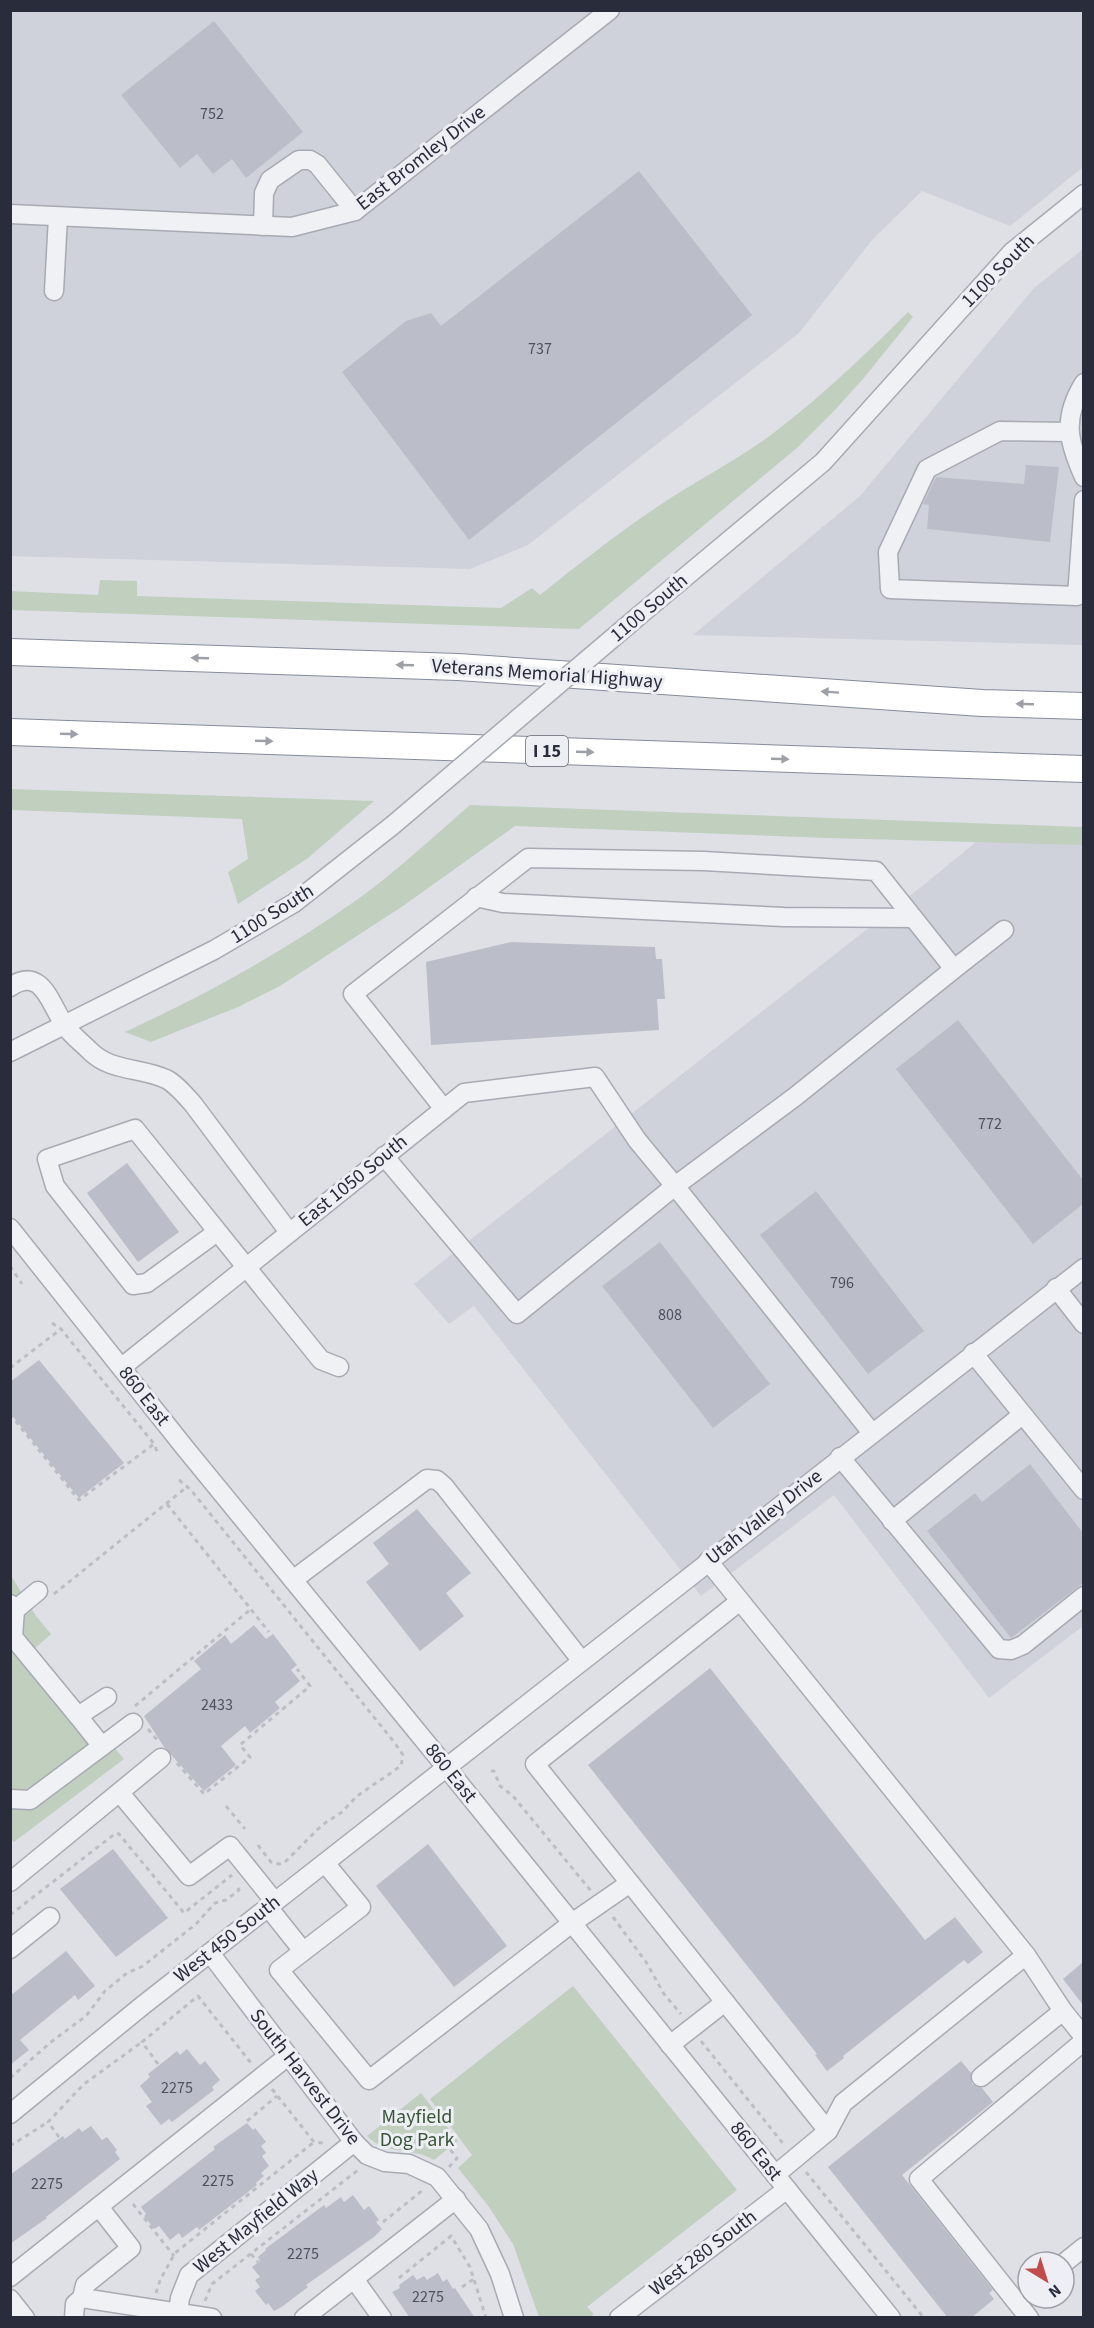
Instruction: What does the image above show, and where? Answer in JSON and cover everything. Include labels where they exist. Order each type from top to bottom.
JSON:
[{"type":"highway","name":"Veterans Memorial Highway","points":[[10,652],[458,667],[970,702],[1083,706]]},
{"type":"highway","name":"I 15","points":[[10,732],[1083,769]]},
{"type":"street","name":"East Bromley Drive","points":[[10,214],[292,227],[355,211],[610,10]]},
{"type":"street","points":[[263,226],[264,193],[270,180],[299,160],[310,160],[317,164],[355,211]]},
{"type":"street","name":"1100 South","points":[[10,1052],[213,950],[294,903],[393,825],[823,462],[1012,252],[1083,194]]},
{"type":"street","points":[[54,291],[58,217]]},
{"type":"street","points":[[1083,383],[1071,408],[1069,432],[1072,452],[1083,477]]},
{"type":"street","points":[[1069,432],[1000,431],[927,469],[888,552],[890,589],[1077,596],[1083,500]]},
{"type":"street","points":[[444,1108],[353,993],[528,858],[704,861],[876,871],[954,969]]},
{"type":"street","points":[[476,897],[503,903],[749,915],[913,918]]},
{"type":"street","points":[[384,1156],[517,1314],[675,1186],[796,1096],[1004,930]]},
{"type":"street","points":[[10,987],[20,980],[40,985],[46,991],[64,1025],[94,1055],[107,1064],[166,1079],[178,1088],[289,1233]]},
{"type":"street","name":"East 1050 South","points":[[122,1367],[464,1093],[595,1077],[637,1140],[675,1186]]},
{"type":"street","points":[[217,1232],[147,1283],[133,1285],[55,1186],[46,1160],[135,1129],[321,1360],[339,1366]]},
{"type":"street","points":[[675,1186],[872,1432]]},
{"type":"street","name":"860 East","points":[[10,1228],[185,1448],[891,2318]]},
{"type":"street","name":"Utah Valley Drive","points":[[446,1767],[1083,1268]]},
{"type":"street","points":[[1056,1288],[1083,1324]]},
{"type":"street","points":[[973,1353],[1083,1490]]},
{"type":"street","points":[[892,1521],[1022,1415]]},
{"type":"street","points":[[840,1457],[999,1649],[1011,1650],[1023,1645],[1083,1596]]},
{"type":"street","points":[[293,1580],[427,1479],[437,1480],[581,1660]]},
{"type":"street","points":[[708,1561],[1026,1954],[1083,2039],[919,2179],[1016,2289]]},
{"type":"street","points":[[45,1594],[13,1607],[14,1637],[101,1745]]},
{"type":"street","points":[[740,1601],[535,1764],[828,2131],[843,2103],[1026,1954]]},
{"type":"street","points":[[78,1716],[107,1697]]},
{"type":"street","points":[[10,1799],[30,1800],[136,1719]]},
{"type":"street","points":[[10,1882],[165,1754]]},
{"type":"street","name":"West 450 South","points":[[11,2112],[446,1767]]},
{"type":"street","points":[[120,1793],[189,1876],[230,1846],[303,1951]]},
{"type":"street","points":[[325,1863],[361,1907],[279,1970],[369,2080],[572,1923],[630,1883]]},
{"type":"street","points":[[10,1949],[50,1917]]},
{"type":"street","name":"South Harvest Drive","points":[[210,1953],[354,2142],[368,2155],[385,2162],[409,2164],[438,2177],[478,2229],[500,2274],[514,2318]]},
{"type":"street","points":[[670,2045],[724,2002]]},
{"type":"street","points":[[981,2078],[1063,2011]]},
{"type":"street","points":[[10,2277],[288,2056]]},
{"type":"street","name":"West 280 South","points":[[619,2318],[781,2182],[828,2131]]},
{"type":"street","name":"West Mayfield Way","points":[[177,2316],[180,2298],[189,2275],[354,2142]]},
{"type":"street","points":[[312,2315],[456,2199]]},
{"type":"street","points":[[74,2318],[75,2304],[82,2298],[85,2285],[131,2248],[99,2207]]},
{"type":"street","points":[[354,2279],[382,2318]]},
{"type":"street","points":[[82,2298],[177,2316],[208,2312]]},
{"type":"street","points":[[10,2299],[25,2318]]},
{"type":"path","points":[[10,1266],[22,1284]]},
{"type":"path","points":[[52,1323],[61,1329],[154,1444],[158,1454]]},
{"type":"path","points":[[10,1368],[61,1329]]},
{"type":"path","points":[[10,1414],[79,1500],[154,1444]]},
{"type":"path","points":[[179,1480],[188,1486],[403,1755],[401,1766],[357,1796],[342,1812],[322,1825],[285,1862],[279,1864],[271,1862],[257,1844]]},
{"type":"path","points":[[45,1594],[188,1486]]},
{"type":"path","points":[[166,1504],[269,1632]]},
{"type":"path","points":[[251,1609],[136,1719],[165,1754],[204,1794],[250,1757],[240,1745],[310,1686],[297,1669]]},
{"type":"path","points":[[490,1771],[494,1771],[500,1786],[513,1796],[591,1891]]},
{"type":"path","points":[[226,1806],[245,1829]]},
{"type":"path","points":[[10,1915],[116,1833],[184,1913],[232,1875],[239,1890],[226,1900],[214,1903],[196,1924],[143,1966],[127,1973],[105,1991],[86,2016],[51,2042],[10,2078]]},
{"type":"path","points":[[612,1915],[646,1962],[664,1994],[679,2012]]},
{"type":"path","points":[[10,2146],[48,2122],[84,2084],[142,2042],[198,1996],[256,2069]]},
{"type":"path","points":[[142,2042],[158,2064]]},
{"type":"path","points":[[702,2043],[779,2138]]},
{"type":"path","points":[[269,2086],[314,2142],[328,2144]]},
{"type":"path","points":[[247,2121],[277,2096]]},
{"type":"path","points":[[48,2122],[59,2137]]},
{"type":"path","points":[[155,2298],[160,2280],[174,2256],[314,2142]]},
{"type":"path","points":[[449,2148],[458,2158]]},
{"type":"path","points":[[208,2312],[212,2284],[364,2165]]},
{"type":"path","points":[[807,2173],[924,2318]]},
{"type":"path","points":[[383,2222],[429,2185]]},
{"type":"path","points":[[133,2204],[174,2256]]},
{"type":"path","points":[[399,2278],[451,2236],[461,2249],[474,2279],[486,2318]]},
{"type":"path","points":[[251,2254],[258,2262]]},
{"type":"path","points":[[462,2287],[474,2279]]},
{"type":"shaded area","points":[[11,11],[1083,11],[1083,167],[1010,226],[922,191],[872,240],[799,333],[528,545],[470,569],[11,556]]},
{"type":"shaded area","points":[[1083,249],[1083,645],[693,635],[860,496],[1034,288]]},
{"type":"shaded area","points":[[981,838],[1083,844],[1083,1626],[989,1698],[834,1495],[701,1596],[474,1306],[449,1324],[414,1284]]},
{"type":"green space","points":[[908,312],[913,317],[863,379],[798,447],[579,629],[11,610],[11,591],[98,595],[100,580],[137,581],[137,596],[501,608],[532,588],[540,595],[644,516],[762,441],[827,389]]},
{"type":"green space","points":[[11,789],[374,801],[308,858],[238,904],[228,872],[248,859],[242,819],[11,810]]},
{"type":"green space","points":[[470,805],[1083,827],[1083,845],[515,826],[403,906],[280,986],[238,1007],[151,1042],[125,1032],[245,971],[330,918],[415,854]]},
{"type":"green space","points":[[10,1574],[36,1616],[51,1634],[33,1650],[124,1759],[14,1842],[10,1838]]},
{"type":"green space","points":[[573,1986],[737,2190],[587,2307],[594,2314],[590,2317],[539,2317],[513,2244],[489,2207],[458,2168],[472,2155],[430,2099]]},
{"type":"green space","name":"Mayfield Dog Park","points":[[421,2093],[458,2141],[434,2160],[417,2153],[382,2146],[367,2136]]},
{"type":"building","points":[[214,21],[303,132],[246,178],[232,159],[213,174],[197,154],[180,168],[121,95]]},
{"type":"building","points":[[639,171],[752,315],[469,540],[342,372],[406,321],[431,313],[441,326]]},
{"type":"building","points":[[1026,465],[1059,467],[1050,542],[927,529],[929,505],[923,504],[936,477],[1024,484]]},
{"type":"building","points":[[511,942],[655,947],[656,959],[662,959],[665,999],[657,999],[659,1030],[431,1045],[426,962]]},
{"type":"building","points":[[958,1020],[1083,1180],[1083,1204],[1033,1244],[896,1069]]},
{"type":"building","points":[[127,1163],[179,1232],[138,1262],[87,1193]]},
{"type":"building","points":[[816,1191],[924,1331],[868,1374],[760,1235]]},
{"type":"building","points":[[660,1242],[770,1384],[713,1428],[602,1286]]},
{"type":"building","points":[[39,1360],[124,1463],[79,1498],[10,1413],[10,1382]]},
{"type":"building","points":[[1030,1464],[1083,1533],[1083,1583],[1011,1638],[927,1531],[975,1493],[982,1502]]},
{"type":"building","points":[[417,1509],[471,1573],[446,1593],[464,1616],[420,1651],[366,1582],[389,1564],[373,1543]]},
{"type":"building","points":[[254,1625],[266,1639],[273,1634],[297,1665],[291,1670],[300,1681],[275,1702],[280,1708],[250,1733],[245,1726],[221,1746],[236,1765],[204,1791],[164,1747],[144,1716],[201,1669],[194,1661],[225,1635],[231,1644]]},
{"type":"building","points":[[710,1668],[925,1940],[955,1917],[983,1952],[968,1964],[964,1960],[827,2071],[815,2055],[817,2054],[588,1765]]},
{"type":"building","points":[[428,1844],[507,1946],[454,1987],[376,1886]]},
{"type":"building","points":[[113,1849],[168,1918],[116,1957],[60,1889]]},
{"type":"building","points":[[66,1951],[95,1986],[78,2000],[75,1995],[20,2040],[29,2050],[10,2065],[10,1996]]},
{"type":"building","points":[[1083,1962],[1083,2005],[1063,1979]]},
{"type":"building","points":[[187,2049],[200,2065],[205,2061],[220,2080],[212,2087],[214,2090],[172,2122],[169,2119],[161,2125],[146,2106],[152,2102],[140,2086],[150,2077],[148,2074],[177,2051],[180,2055]]},
{"type":"building","points":[[961,2061],[971,2073],[972,2084],[982,2088],[993,2102],[902,2175],[993,2290],[989,2293],[994,2299],[971,2318],[948,2318],[828,2167]]},
{"type":"building","points":[[247,2123],[253,2130],[255,2128],[266,2142],[261,2146],[266,2153],[262,2156],[269,2166],[261,2173],[264,2176],[256,2183],[257,2185],[199,2230],[197,2227],[182,2238],[179,2233],[170,2240],[159,2226],[154,2229],[144,2216],[146,2214],[141,2207],[215,2149],[213,2147]]},
{"type":"building","points":[[91,2126],[102,2140],[107,2137],[117,2150],[115,2152],[120,2159],[47,2218],[10,2244],[10,2175],[63,2136],[65,2139],[79,2128],[82,2132]]},
{"type":"building","points":[[353,2195],[364,2210],[369,2206],[379,2220],[376,2222],[382,2229],[274,2311],[255,2291],[260,2287],[255,2280],[260,2277],[252,2267],[260,2261],[258,2257],[265,2249],[324,2205],[326,2208],[341,2197],[344,2202]]},
{"type":"building","points":[[438,2273],[443,2282],[447,2279],[453,2289],[455,2288],[475,2318],[410,2318],[392,2292],[400,2288],[399,2285],[413,2275],[417,2280],[424,2276],[427,2280]]}]
